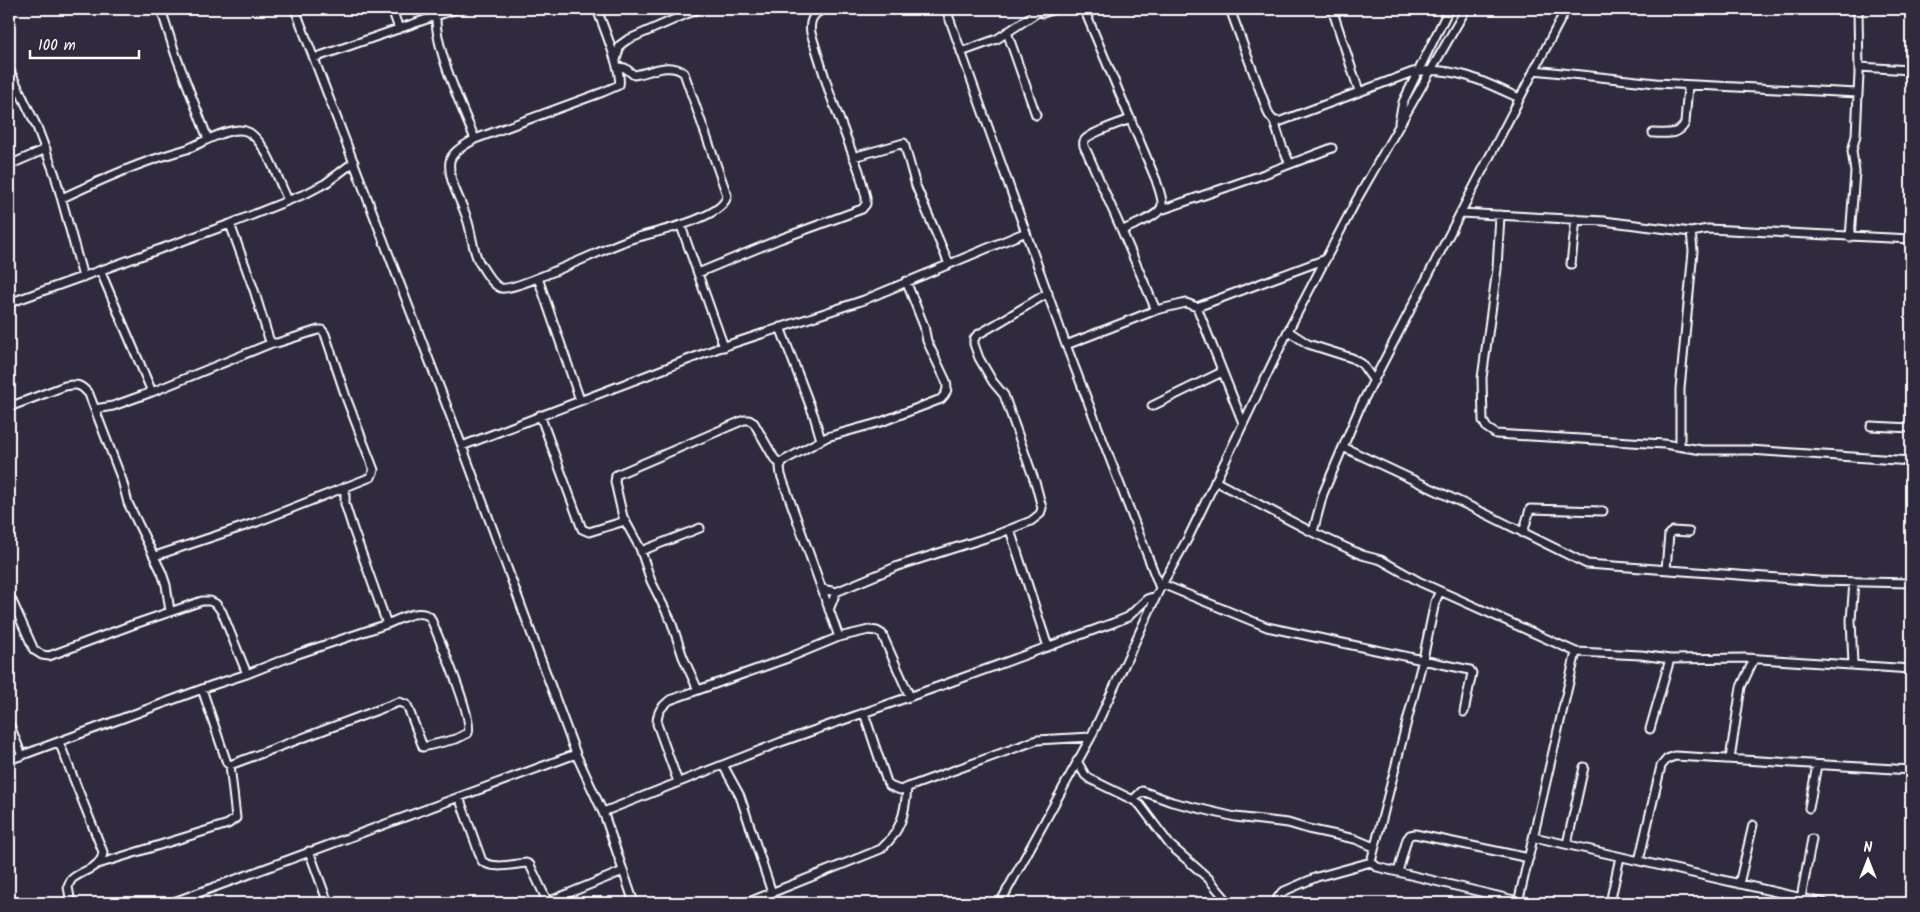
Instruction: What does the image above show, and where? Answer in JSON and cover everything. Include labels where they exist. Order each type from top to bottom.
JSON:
[{"type":"street","points":[[161,9],[175,53],[208,139]]},
{"type":"street","points":[[296,9],[462,446],[576,754],[603,812],[634,903]]},
{"type":"street","points":[[392,9],[398,29]]},
{"type":"street","points":[[314,58],[456,9]]},
{"type":"street","points":[[597,9],[617,63],[620,77],[619,85],[475,139],[450,159],[452,179],[467,218],[478,261],[497,286],[506,289],[538,278],[610,247],[650,233],[681,226],[709,214],[727,200],[727,195],[684,73],[674,67],[634,75],[617,63]]},
{"type":"street","points":[[617,63],[620,45],[627,40],[698,9]]},
{"type":"street","points":[[698,273],[780,239],[862,209],[866,204],[866,197],[854,157],[830,94],[811,34],[810,24],[812,17],[818,11],[824,9]]},
{"type":"street","points":[[946,9],[1066,345],[1161,586],[1266,627],[1470,670],[1472,673],[1464,712]]},
{"type":"street","points":[[961,52],[997,38],[1036,10],[1043,13],[1055,9]]},
{"type":"street","points":[[1084,9],[1156,180],[1162,203],[1161,210],[1157,215],[1122,230]]},
{"type":"street","points":[[1230,9],[1269,115],[1274,120],[1290,164]]},
{"type":"street","points":[[1332,9],[1360,91]]},
{"type":"street","points":[[1398,127],[1403,102],[1449,9]]},
{"type":"street","points":[[1000,903],[1076,761],[1091,737],[1156,596],[1188,538],[1288,331],[1356,201],[1466,9]]},
{"type":"street","points":[[1313,532],[1323,494],[1360,407],[1566,9]]},
{"type":"street","points":[[1850,236],[1856,172],[1852,151],[1856,135],[1858,93],[1858,9]]},
{"type":"street","points":[[436,16],[437,32],[449,73],[475,139]]},
{"type":"street","points":[[1007,32],[1036,115]]},
{"type":"street","points":[[1859,67],[1911,70]]},
{"type":"street","points":[[9,69],[56,174],[83,277]]},
{"type":"street","points":[[1274,120],[1281,121],[1360,91],[1419,71],[1431,69],[1464,74],[1519,98]]},
{"type":"street","points":[[1534,70],[1656,83],[1858,93]]},
{"type":"street","points":[[1653,133],[1677,132],[1683,128],[1688,85]]},
{"type":"street","points":[[1131,119],[1091,135],[1084,142],[1086,152],[1156,310]]},
{"type":"street","points":[[62,198],[146,162],[189,148],[208,139],[240,130],[247,131],[254,136],[274,166],[281,187],[288,200]]},
{"type":"street","points":[[854,157],[904,143],[906,145],[916,186],[949,264]]},
{"type":"street","points":[[1161,210],[1332,148]]},
{"type":"street","points":[[9,165],[46,150]]},
{"type":"street","points":[[9,303],[230,224],[326,183],[354,162]]},
{"type":"street","points":[[1461,213],[1576,220],[1691,232],[1717,230],[1911,240]]},
{"type":"street","points":[[1500,215],[1497,269],[1490,332],[1482,378],[1483,421],[1487,428],[1496,434],[1680,446],[1702,450],[1750,450],[1911,461]]},
{"type":"street","points":[[1571,264],[1576,220]]},
{"type":"street","points":[[230,224],[272,343]]},
{"type":"street","points":[[681,226],[724,347]]},
{"type":"street","points":[[462,446],[724,347],[847,306],[1026,232]]},
{"type":"street","points":[[1680,446],[1680,389],[1693,251],[1691,232]]},
{"type":"street","points":[[1066,345],[1156,310],[1186,303],[1197,307],[1326,259]]},
{"type":"street","points":[[100,270],[152,392]]},
{"type":"street","points":[[538,278],[580,400]]},
{"type":"street","points":[[839,637],[781,475],[781,466],[784,461],[822,440],[897,416],[941,398],[946,394],[948,388],[946,381],[927,341],[924,326],[906,282]]},
{"type":"street","points":[[822,589],[836,592],[898,566],[1010,530],[1031,521],[1040,514],[1042,508],[1036,484],[1004,395],[984,368],[974,344],[974,339],[977,335],[1005,321],[1013,314],[1048,293]]},
{"type":"street","points":[[1197,307],[1243,423]]},
{"type":"street","points":[[780,327],[822,440]]},
{"type":"street","points":[[95,410],[113,406],[152,392],[272,343],[318,330],[322,330],[325,334],[347,400],[374,470],[371,477],[257,522],[155,556]]},
{"type":"street","points":[[1288,331],[1308,344],[1352,358],[1362,364],[1374,381]]},
{"type":"street","points":[[1152,406],[1222,372]]},
{"type":"street","points":[[9,407],[74,384],[81,385],[89,394],[122,480],[128,503],[155,556],[166,585],[170,611]]},
{"type":"street","points":[[540,415],[582,529],[589,532],[626,521]]},
{"type":"street","points":[[698,690],[683,656],[671,621],[650,581],[641,551],[620,508],[615,482],[616,475],[744,420],[754,423],[774,458],[781,466]]},
{"type":"street","points":[[1871,426],[1911,428]]},
{"type":"street","points":[[1343,447],[1587,564],[1819,581],[1911,583]]},
{"type":"street","points":[[1215,481],[1313,532],[1362,555],[1381,560],[1420,582],[1576,652],[1641,655],[1670,659],[1754,659],[1911,669]]},
{"type":"street","points":[[345,487],[345,504],[387,624]]},
{"type":"street","points":[[1523,532],[1530,509],[1603,511]]},
{"type":"street","points":[[641,551],[700,528]]},
{"type":"street","points":[[1010,530],[1048,647]]},
{"type":"street","points":[[1666,570],[1669,534],[1673,531],[1690,532]]},
{"type":"street","points":[[1853,664],[1851,620],[1854,582]]},
{"type":"street","points":[[1371,862],[1423,659],[1434,602],[1440,591]]},
{"type":"street","points":[[829,610],[836,592]]},
{"type":"street","points":[[9,594],[12,609],[34,650],[42,655],[49,656],[170,611],[202,602],[216,604],[222,612],[247,674]]},
{"type":"street","points":[[603,812],[780,742],[910,697],[1128,617],[1147,599],[1156,596]]},
{"type":"street","points":[[9,760],[295,655],[417,613],[425,612],[430,617],[458,689],[469,726],[468,733],[449,741],[423,747],[408,705],[400,702],[230,765]]},
{"type":"street","points":[[678,782],[657,724],[657,716],[661,708],[670,700],[788,658],[839,637],[869,630],[882,634],[910,697]]},
{"type":"street","points":[[1371,862],[1377,867],[1518,902],[1576,652]]},
{"type":"street","points":[[1650,729],[1670,659]]},
{"type":"street","points":[[1730,759],[1741,687],[1754,659]]},
{"type":"street","points":[[71,903],[68,887],[72,879],[98,864],[228,824],[236,818],[230,765],[227,763],[202,689]]},
{"type":"street","points":[[864,713],[887,782],[894,788],[907,788],[1037,740],[1091,737]]},
{"type":"street","points":[[9,723],[22,756]]},
{"type":"street","points":[[59,742],[103,852],[102,859],[98,864]]},
{"type":"street","points":[[171,903],[576,754]]},
{"type":"street","points":[[1639,861],[1661,766],[1666,759],[1675,756],[1911,770]]},
{"type":"street","points":[[1076,761],[1085,776],[1133,800],[1144,810],[1170,845],[1208,878],[1229,903]]},
{"type":"street","points":[[723,765],[740,796],[772,893]]},
{"type":"street","points":[[1809,808],[1817,765]]},
{"type":"street","points":[[1567,844],[1584,768]]},
{"type":"street","points":[[746,903],[881,849],[893,839],[900,824],[905,807],[907,788]]},
{"type":"street","points":[[1133,800],[1142,791],[1172,802],[1235,817],[1288,823],[1355,839],[1374,847]]},
{"type":"street","points":[[459,797],[482,860],[486,864],[497,866],[526,863],[530,865],[546,903],[623,871]]},
{"type":"street","points":[[1740,884],[1753,825]]},
{"type":"street","points":[[1398,872],[1407,839],[1415,834],[1529,858]]},
{"type":"street","points":[[1534,837],[1824,903]]},
{"type":"street","points":[[1801,898],[1812,839]]},
{"type":"street","points":[[309,851],[328,903]]},
{"type":"street","points":[[1610,903],[1620,857]]},
{"type":"street","points":[[1276,903],[1282,892],[1317,877],[1371,862]]},
{"type":"street","points":[[1779,903],[1782,894]]}]
